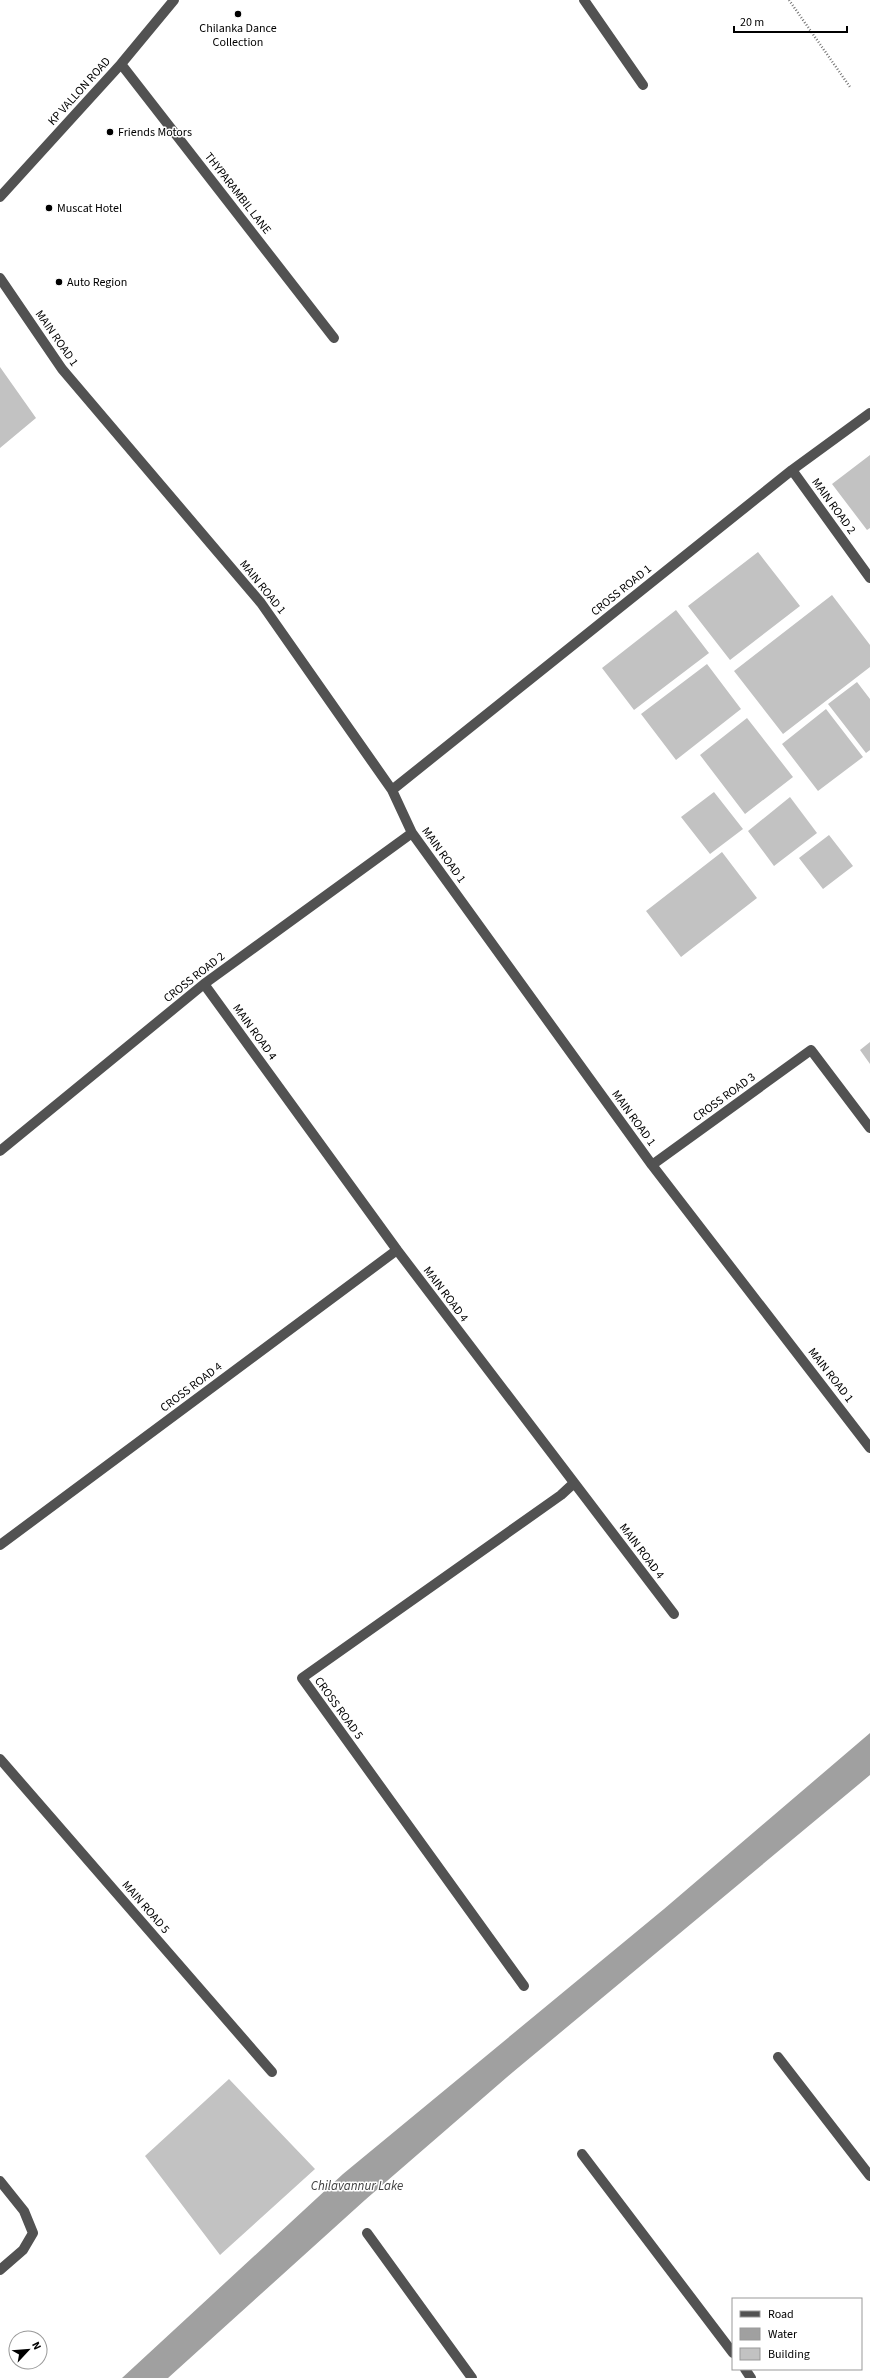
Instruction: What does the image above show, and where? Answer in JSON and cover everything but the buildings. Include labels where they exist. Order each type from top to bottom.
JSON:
[{"type":"street","name":"KP VALLON ROAD","points":[[0,197],[121,64],[174,0]]},
{"type":"street","points":[[584,0],[643,86]]},
{"type":"street","name":"THYPARAMBIL LANE","points":[[121,64],[334,338]]},
{"type":"street","name":"MAIN ROAD 1","points":[[0,278],[62,369],[262,603],[392,790],[412,833],[652,1165],[870,1448]]},
{"type":"street","name":"CROSS ROAD 1","points":[[392,790],[792,470],[870,413]]},
{"type":"street","name":"MAIN ROAD 2","points":[[792,470],[870,578]]},
{"type":"street","name":"CROSS ROAD 2","points":[[0,1151],[204,984],[412,833]]},
{"type":"street","name":"MAIN ROAD 4","points":[[204,984],[397,1250],[674,1614]]},
{"type":"street","name":"CROSS ROAD 3","points":[[652,1165],[811,1050],[870,1128]]},
{"type":"street","name":"CROSS ROAD 4","points":[[0,1544],[397,1250]]},
{"type":"street","name":"CROSS ROAD 5","points":[[524,1986],[302,1678],[561,1495],[574,1483]]},
{"type":"street","name":"MAIN ROAD 5","points":[[0,1759],[272,2072]]},
{"type":"street","points":[[778,2057],[870,2176]]},
{"type":"street","points":[[582,2154],[732,2352]]},
{"type":"street","points":[[0,2181],[24,2211],[33,2233],[23,2250],[0,2270]]},
{"type":"street","points":[[367,2233],[472,2378]]},
{"type":"street","points":[[745,2370],[751,2378]]},
{"type":"path","points":[[789,0],[850,87]]},
{"type":"water","name":"Chilavannur Lake","points":[[870,1733],[870,1775],[513,2072],[365,2200],[168,2378],[122,2378],[343,2174],[664,1909]]},
{"type":"place","name":"Chilanka Dance Collection","points":[[238,14]]},
{"type":"place","name":"Friends Motors","points":[[110,132]]},
{"type":"place","name":"Muscat Hotel","points":[[49,208]]},
{"type":"place","name":"Auto Region","points":[[59,282]]}]
